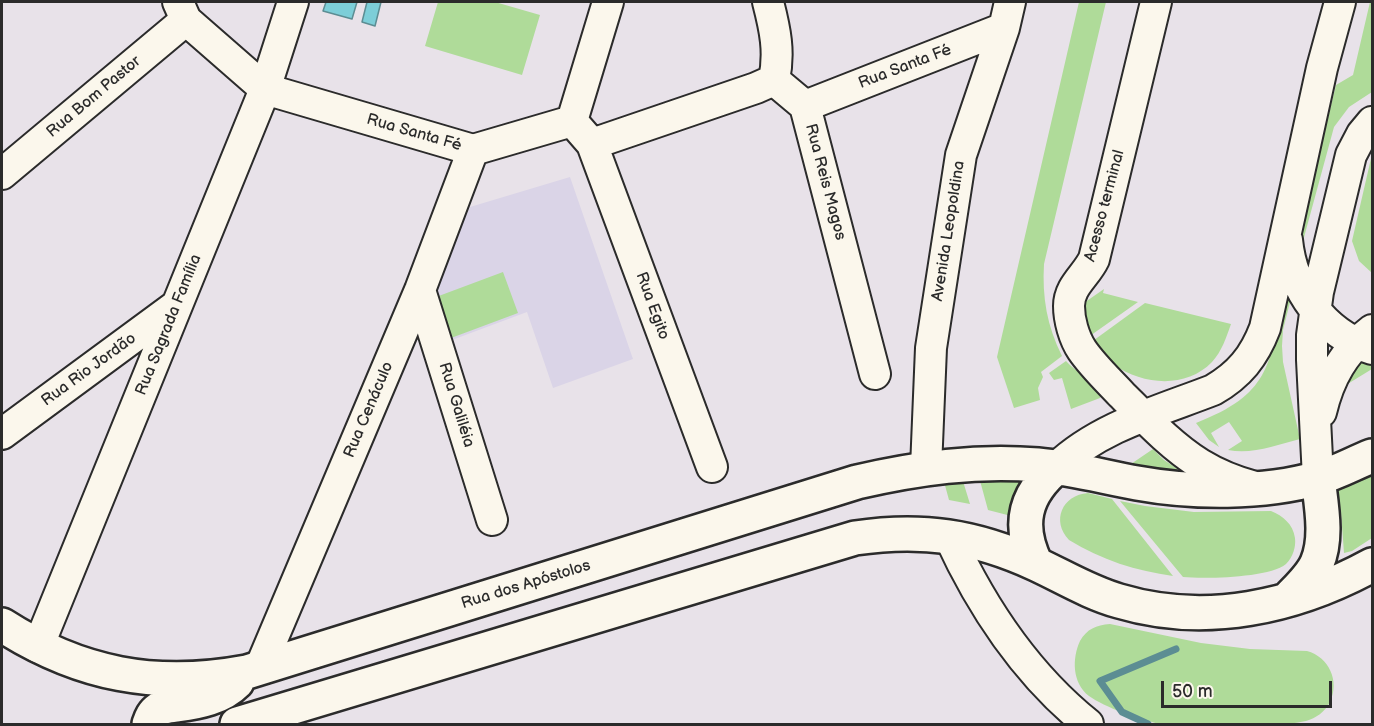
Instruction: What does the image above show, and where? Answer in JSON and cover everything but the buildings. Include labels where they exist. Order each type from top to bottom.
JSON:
[{"type":"main road","name":"Rua dos Apóstolos","points":[[2,625],[38,647],[80,664],[136,678],[192,680],[253,670],[857,482],[926,468],[1004,463],[1057,467],[1138,483],[1173,487],[1258,488],[1287,485],[1318,478],[1372,456]]},
{"type":"main road","points":[[1036,564],[1029,550],[1025,520],[1035,491],[1044,478],[1057,467]]},
{"type":"main road","points":[[1286,601],[1317,564],[1322,521],[1318,478]]},
{"type":"main road","points":[[237,724],[855,538],[907,532],[949,536],[985,544],[1118,601],[1172,612],[1200,614],[1258,608],[1286,601],[1313,592],[1372,565]]},
{"type":"main road","points":[[149,724],[152,715],[160,708],[196,703],[216,696],[229,690],[253,670]]},
{"type":"street","name":"Rua Sagrada Família","points":[[38,647],[265,89],[293,2]]},
{"type":"street","points":[[608,2],[572,121],[592,144],[774,80],[778,60],[774,24],[768,2]]},
{"type":"street","name":"Acesso terminal","points":[[1156,2],[1094,259],[1086,273],[1074,285],[1068,308],[1074,333],[1082,350],[1099,372],[1144,417],[1178,448],[1199,463],[1221,476],[1258,488]]},
{"type":"street","points":[[1057,467],[1100,435],[1213,390],[1228,381],[1251,358],[1264,328],[1322,68],[1340,2]]},
{"type":"street","name":"Rua Santa Fé","points":[[182,11],[265,89],[473,150],[572,121]]},
{"type":"street","name":"Rua Bom Pastor","points":[[2,174],[182,11]]},
{"type":"street","name":"Rua Santa Fé","points":[[805,106],[1007,15]]},
{"type":"street","name":"Avenida Leopoldina","points":[[926,468],[931,348],[961,155],[1007,15]]},
{"type":"street","name":"Rua Reis Magos","points":[[774,80],[805,106],[875,374]]},
{"type":"street","points":[[1318,478],[1312,360],[1316,310],[1351,155],[1362,134],[1372,122]]},
{"type":"street","name":"Rua Egito","points":[[592,144],[712,467]]},
{"type":"street","name":"Rua Cenáculo","points":[[253,670],[420,290],[473,150]]},
{"type":"street","points":[[1287,222],[1287,242],[1291,262],[1306,299],[1334,329],[1367,340]]},
{"type":"street","name":"Rua Galiléia","points":[[420,290],[492,520]]},
{"type":"street","name":"Rua Rio Jordão","points":[[2,434],[177,305]]},
{"type":"street","points":[[1316,426],[1330,381],[1346,354],[1367,340]]},
{"type":"street","points":[[949,536],[971,582],[997,625],[1071,710]]},
{"type":"shaded area","points":[[570,177],[633,359],[553,388],[527,312],[444,343],[428,300],[470,207]]},
{"type":"green space","points":[[438,2],[495,2],[540,15],[522,75],[425,46]]},
{"type":"green space","points":[[1079,2],[1106,2],[1044,264],[1047,311],[1062,356],[1041,372],[1043,377],[1038,388],[1040,400],[1014,408],[997,357]]},
{"type":"green space","points":[[1370,2],[1372,2],[1372,92],[1349,107],[1334,127],[1303,241],[1303,219],[1336,85],[1353,75]]},
{"type":"green space","points":[[1372,154],[1372,273],[1359,261],[1352,241]]},
{"type":"green space","points":[[503,272],[518,313],[443,341],[428,300]]},
{"type":"green space","points":[[1104,289],[1103,293],[1138,302],[1087,338],[1081,305]]},
{"type":"green space","points":[[1285,297],[1291,298],[1283,330],[1283,362],[1300,439],[1255,450],[1228,450],[1242,441],[1229,422],[1211,433],[1219,447],[1209,440],[1196,423],[1239,401],[1262,375],[1269,360]]},
{"type":"green space","points":[[1145,303],[1231,324],[1221,349],[1212,362],[1202,371],[1190,377],[1164,381],[1151,380],[1125,372],[1105,358],[1090,343]]},
{"type":"green space","points":[[1372,359],[1372,369],[1341,388],[1351,360]]},
{"type":"green space","points":[[1066,361],[1100,391],[1102,394],[1100,398],[1071,409],[1062,378],[1054,380],[1049,373]]},
{"type":"green space","points":[[1153,449],[1178,469],[1176,473],[1131,464]]},
{"type":"green space","points":[[1372,463],[1372,538],[1352,551],[1344,553],[1341,513],[1332,480]]},
{"type":"green space","points":[[1034,475],[1019,518],[988,510],[979,477]]},
{"type":"green space","points":[[943,478],[962,478],[970,504],[949,500]]},
{"type":"green space","points":[[1088,493],[1112,499],[1173,576],[1120,564],[1069,540],[1061,525],[1062,510],[1072,499]]},
{"type":"green space","points":[[1120,501],[1194,512],[1271,511],[1290,525],[1295,538],[1294,552],[1286,564],[1266,572],[1206,578],[1183,577]]},
{"type":"green space","points":[[1110,624],[1201,643],[1250,649],[1307,651],[1315,654],[1327,664],[1333,678],[1333,694],[1328,706],[1320,714],[1298,723],[1178,725],[1160,724],[1143,719],[1113,709],[1096,700],[1083,691],[1079,684],[1075,662],[1080,641],[1092,628]]},
{"type":"water","points":[[326,2],[357,2],[352,19],[323,11]]},
{"type":"water","points":[[367,2],[381,2],[375,26],[362,22]]},
{"type":"waterway","points":[[1148,724],[1122,712],[1100,681],[1176,649]]}]
